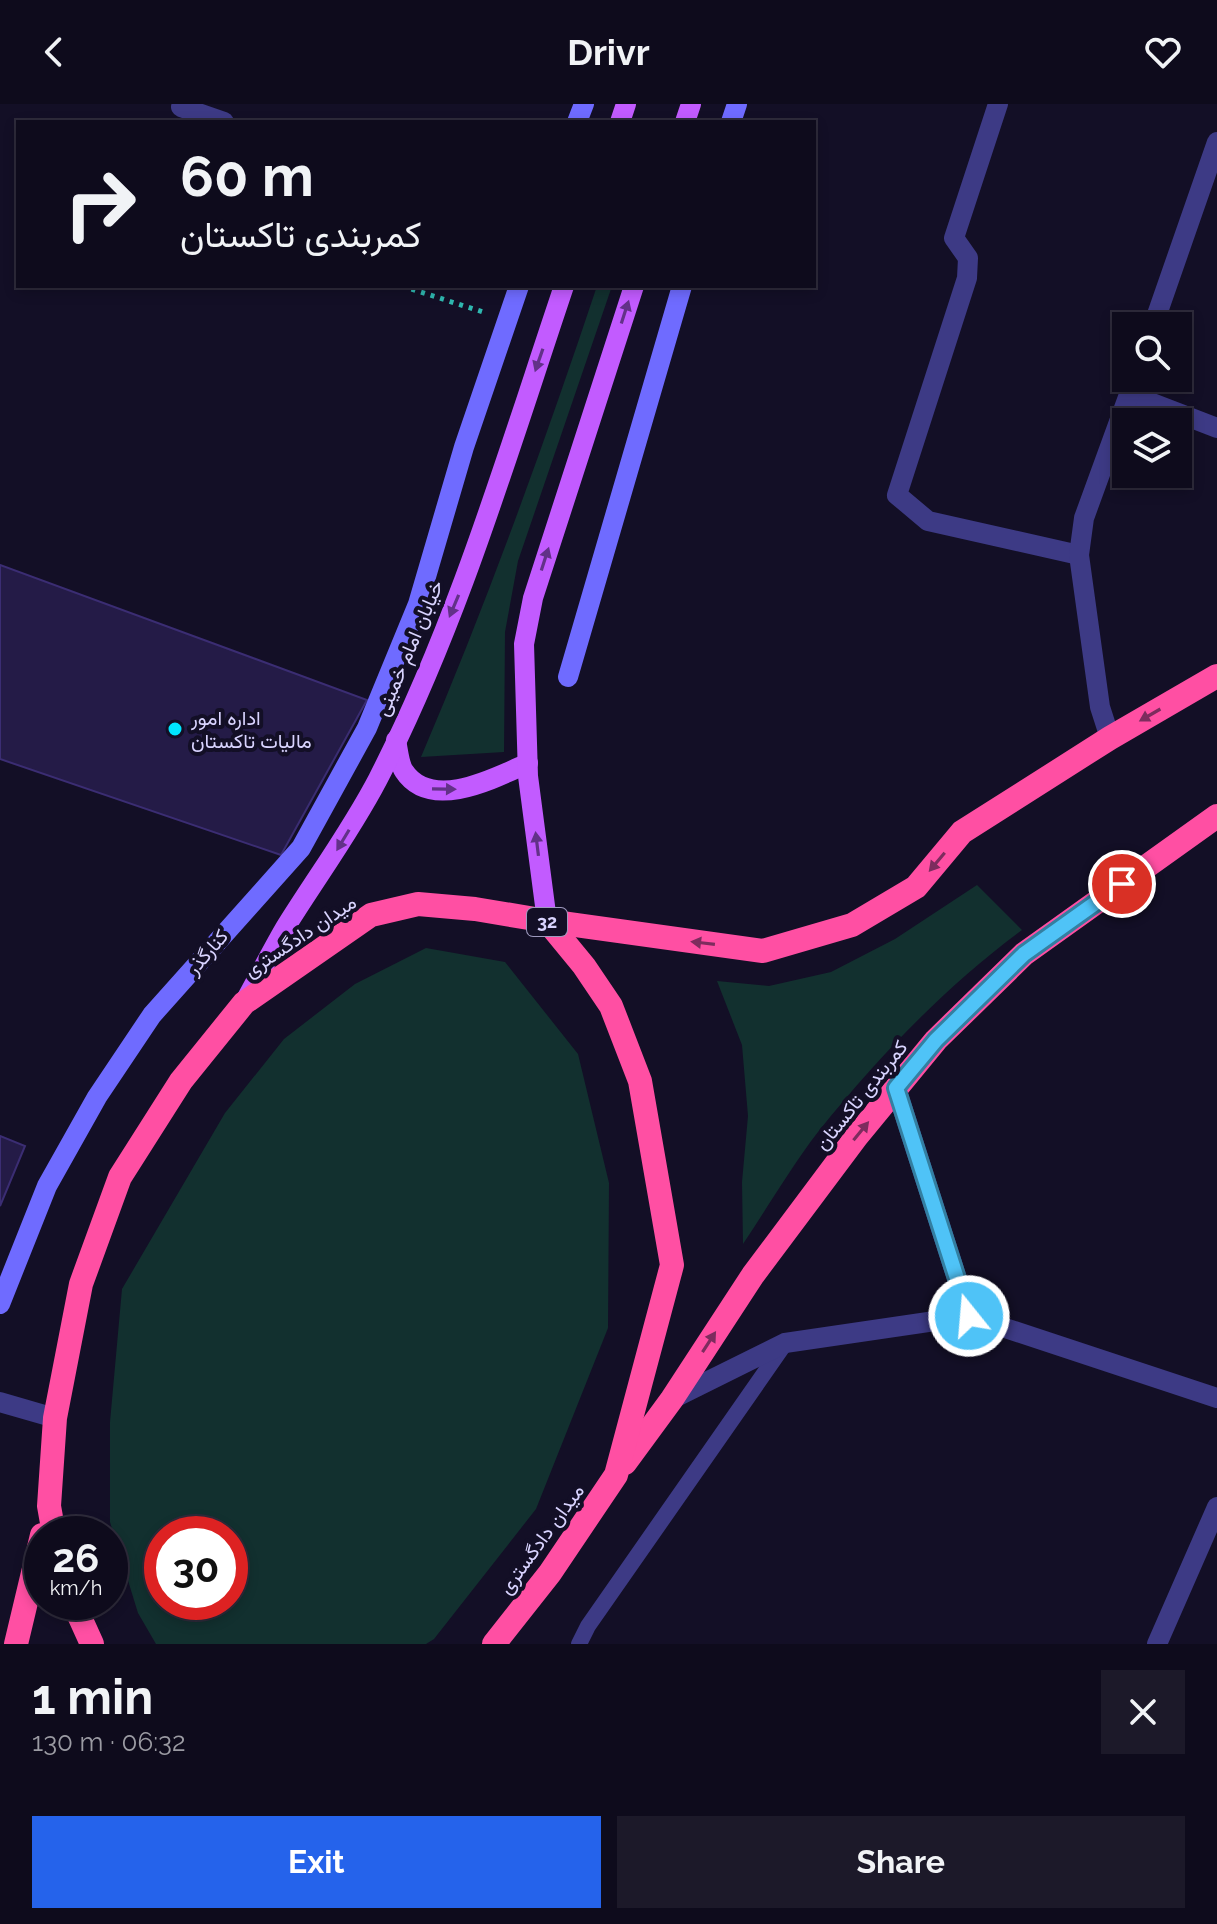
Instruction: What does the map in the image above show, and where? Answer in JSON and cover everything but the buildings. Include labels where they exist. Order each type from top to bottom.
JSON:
[{"type":"highway","name":"32","points":[[547,921],[763,951],[852,925],[916,887],[962,832],[1110,738],[1217,676]]},
{"type":"highway","name":"کمربندی تاکستان","points":[[616,1475],[672,1399],[753,1275],[857,1136],[936,1040],[1024,954],[1217,816]]},
{"type":"highway","name":"میدان دادگستری","points":[[51,1516],[55,1418],[81,1284],[120,1177],[181,1081],[244,1003],[371,915],[418,904],[475,909],[547,921],[584,966],[611,1006],[640,1081],[672,1265],[616,1475],[550,1573],[494,1644]]},
{"type":"highway","name":"32","points":[[46,1516],[49,1506]]},
{"type":"highway","name":"32","points":[[16,1644],[24,1610]]},
{"type":"highway","points":[[81,1620],[92,1644]]},
{"type":"main road","name":"خیابان امام خمینی","points":[[244,1003],[285,928],[343,841],[396,740],[458,597],[563,288]]},
{"type":"main road","points":[[547,921],[528,763],[524,644],[533,598],[633,288]]},
{"type":"main road","points":[[396,740],[404,771],[426,789],[465,789],[528,763]]},
{"type":"street","points":[[998,104],[954,238],[968,258],[967,278],[897,495],[928,521],[1079,555]]},
{"type":"street","points":[[181,107],[218,120]]},
{"type":"street","points":[[1158,312],[1217,142]]},
{"type":"street","name":"کنارگذر","points":[[0,1304],[47,1186],[97,1097],[152,1015],[301,848],[367,728],[418,604],[464,447],[518,288]]},
{"type":"street","points":[[568,677],[681,288]]},
{"type":"street","points":[[1110,738],[1100,707],[1079,555],[1084,518],[1130,392]]},
{"type":"street","points":[[1144,392],[1217,428]]},
{"type":"street","points":[[896,1088],[969,1316]]},
{"type":"street","points":[[672,1399],[785,1343],[969,1316],[1217,1398]]},
{"type":"street","points":[[0,1402],[55,1418]]},
{"type":"street","points":[[1157,1644],[1217,1507]]},
{"type":"lane","points":[[579,1644],[588,1626],[785,1343]]},
{"type":"green space","points":[[596,288],[611,288],[518,561],[505,632],[504,752],[421,757],[514,523]]},
{"type":"green space","points":[[977,885],[1022,930],[939,999],[864,1077],[808,1145],[743,1244],[742,1182],[748,1116],[742,1045],[717,981],[769,986],[831,972],[895,939]]},
{"type":"green space","points":[[426,948],[505,962],[578,1054],[609,1183],[608,1328],[536,1509],[434,1639],[426,1644],[156,1644],[138,1613],[128,1580],[128,1516],[110,1516],[110,1422],[122,1289],[225,1113],[284,1039],[355,984]]},
{"type":"place","name":"اداره امور مالیات تاکستان","points":[[175,729]]},
{"type":"route","points":[[969,1316],[896,1088],[936,1040],[1024,954],[1122,884]]}]
